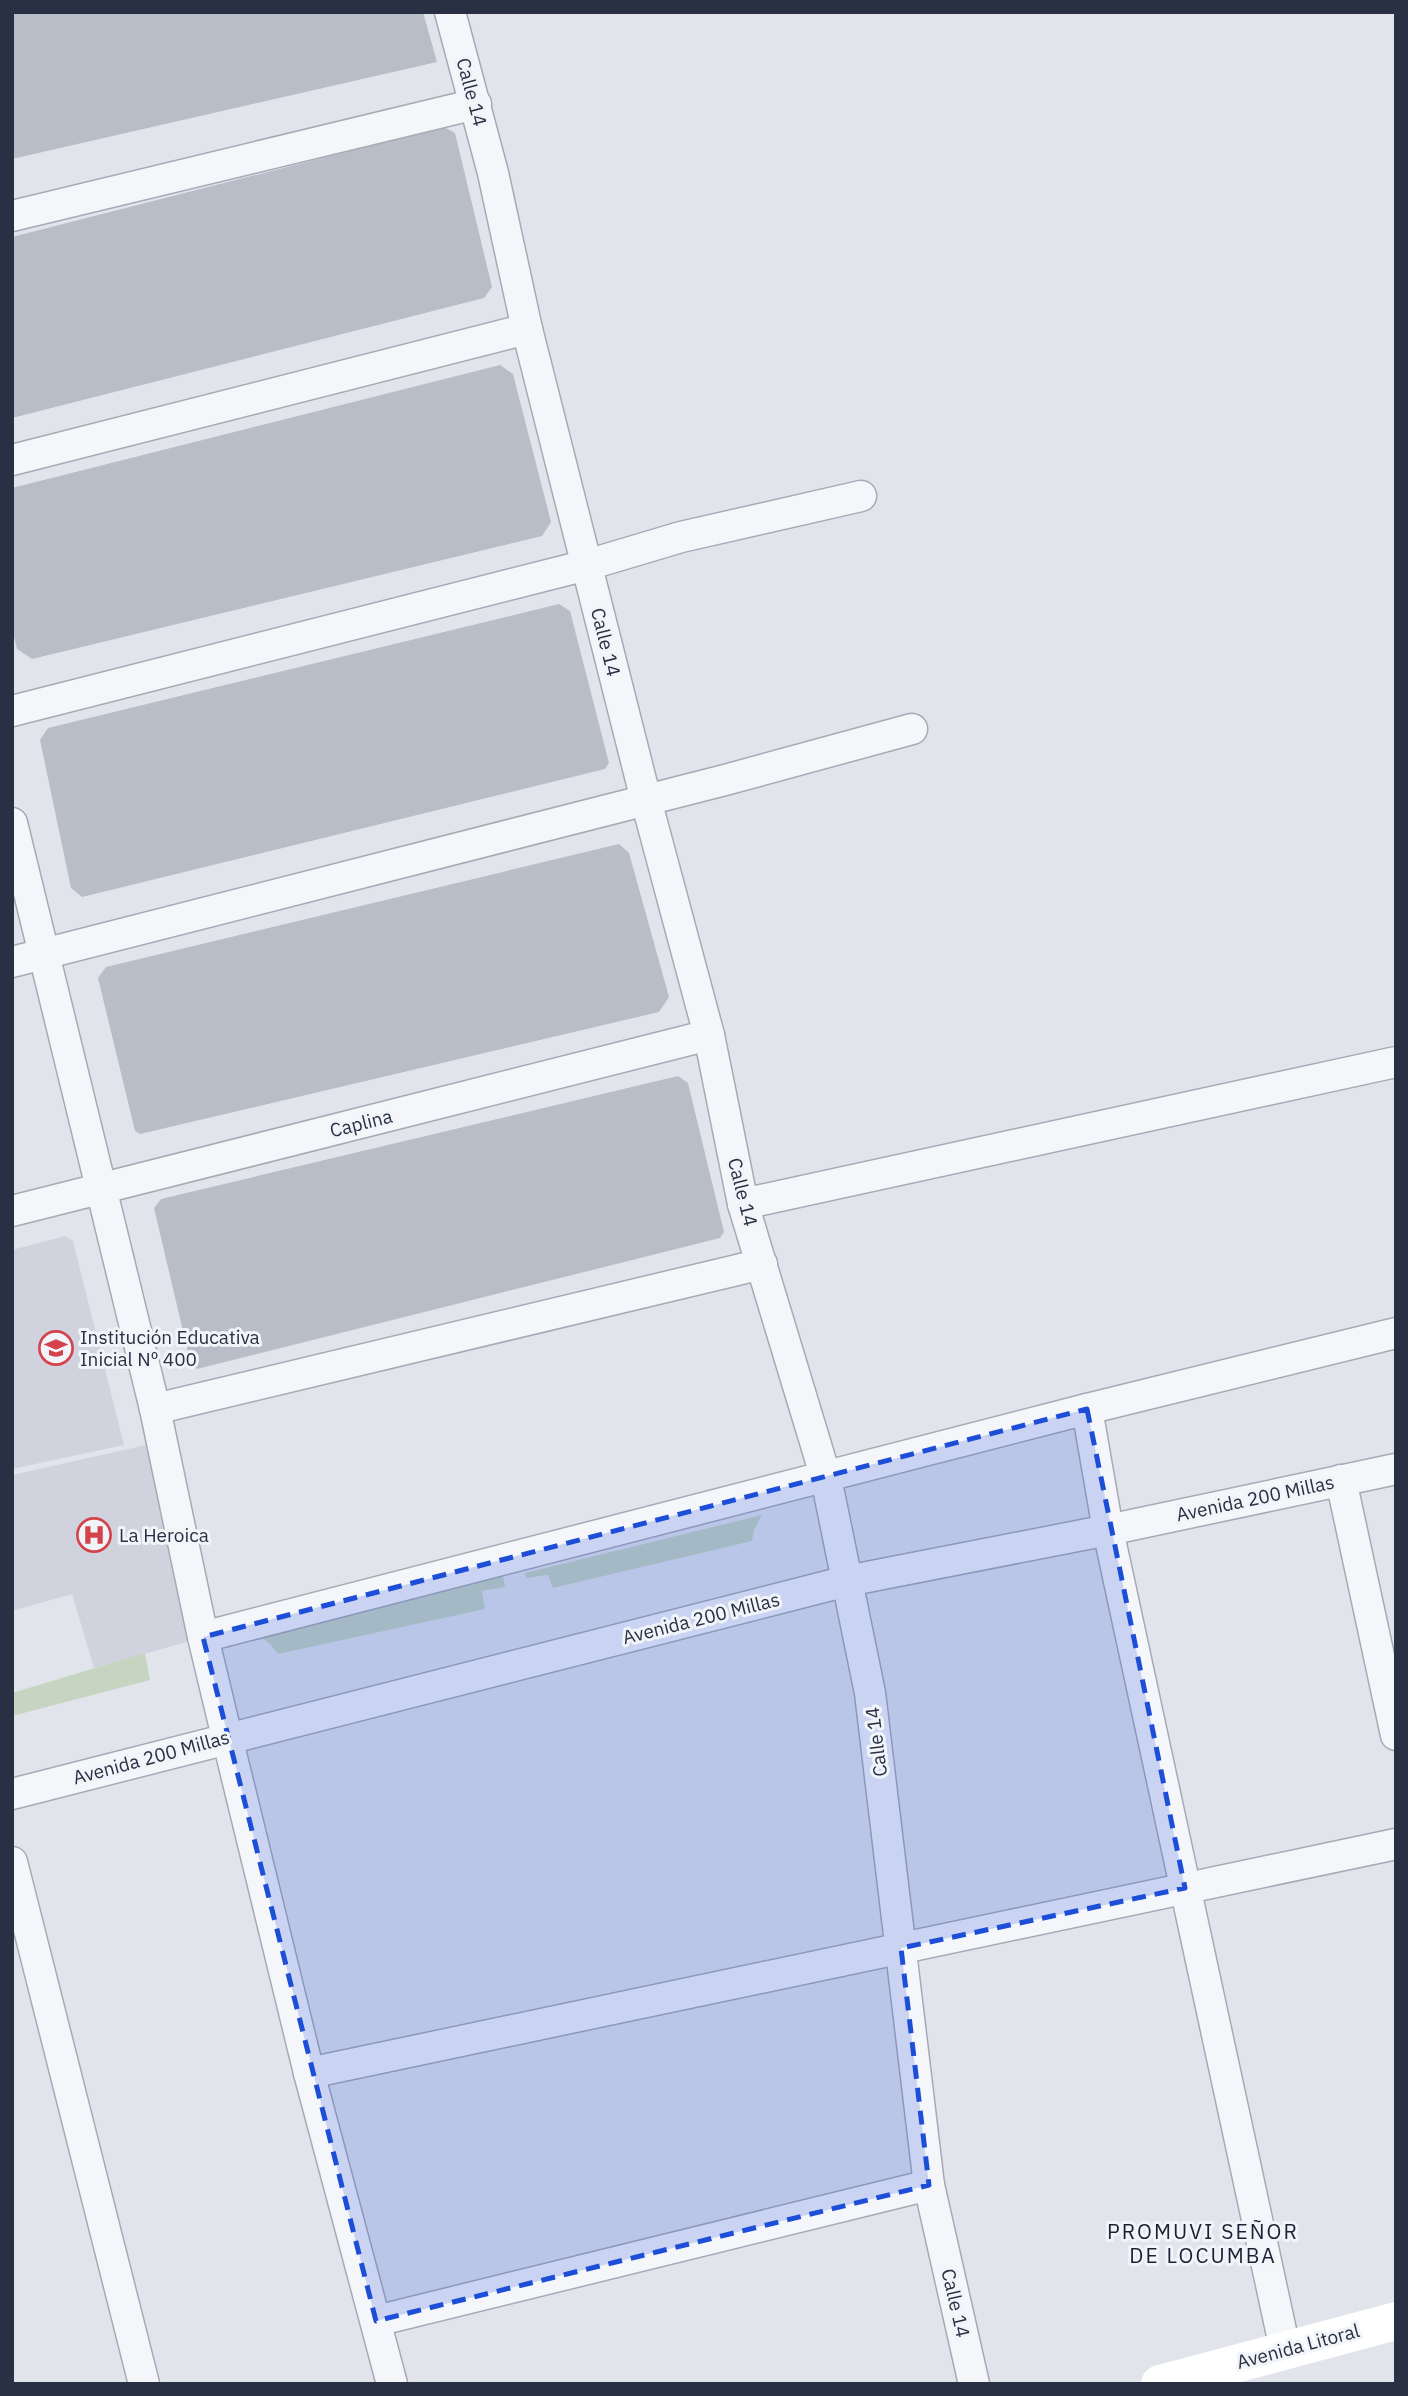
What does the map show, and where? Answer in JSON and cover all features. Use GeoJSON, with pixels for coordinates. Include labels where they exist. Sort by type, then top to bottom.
{"type":"FeatureCollection","features":[{"type":"Feature","properties":{"kind":"main road","name":"Avenida Litoral"},"geometry":{"type":"LineString","coordinates":[[1160,2384],[1396,2321]]}},
{"type":"Feature","properties":{"kind":"street","name":"Calle 14"},"geometry":{"type":"LineString","coordinates":[[450,12],[476,104],[527,329],[646,800],[709,1035],[743,1204],[826,1478],[870,1693],[929,2185],[974,2384]]}},
{"type":"Feature","properties":{"kind":"street"},"geometry":{"type":"LineString","coordinates":[[12,216],[476,104]]}},
{"type":"Feature","properties":{"kind":"street"},"geometry":{"type":"LineString","coordinates":[[12,460],[527,329]]}},
{"type":"Feature","properties":{"kind":"street"},"geometry":{"type":"LineString","coordinates":[[12,711],[587,565],[681,537],[861,496]]}},
{"type":"Feature","properties":{"kind":"street"},"geometry":{"type":"LineString","coordinates":[[12,962],[912,729]]}},
{"type":"Feature","properties":{"kind":"street"},"geometry":{"type":"LineString","coordinates":[[12,823],[155,1409],[227,1737],[309,2073],[392,2384]]}},
{"type":"Feature","properties":{"kind":"street","name":"Caplina"},"geometry":{"type":"LineString","coordinates":[[12,1211],[709,1035]]}},
{"type":"Feature","properties":{"kind":"street"},"geometry":{"type":"LineString","coordinates":[[743,1204],[1396,1062]]}},
{"type":"Feature","properties":{"kind":"street"},"geometry":{"type":"LineString","coordinates":[[155,1409],[762,1264]]}},
{"type":"Feature","properties":{"kind":"street"},"geometry":{"type":"LineString","coordinates":[[203,1637],[1087,1409],[1396,1333]]}},
{"type":"Feature","properties":{"kind":"street"},"geometry":{"type":"LineString","coordinates":[[1087,1409],[1108,1530],[1285,2349]]}},
{"type":"Feature","properties":{"kind":"street","name":"Avenida 200 Millas"},"geometry":{"type":"LineString","coordinates":[[12,1794],[847,1581],[1108,1530],[1396,1469]]}},
{"type":"Feature","properties":{"kind":"street"},"geometry":{"type":"LineString","coordinates":[[1341,1480],[1396,1735]]}},
{"type":"Feature","properties":{"kind":"street"},"geometry":{"type":"LineString","coordinates":[[309,2073],[1396,1844]]}},
{"type":"Feature","properties":{"kind":"street"},"geometry":{"type":"LineString","coordinates":[[12,1862],[144,2384]]}},
{"type":"Feature","properties":{"kind":"street"},"geometry":{"type":"LineString","coordinates":[[376,2321],[929,2185]]}},
{"type":"Feature","properties":{"kind":"highlighted area"},"geometry":{"type":"Polygon","coordinates":[[[1087,1409],[1185,1888],[901,1948],[929,2185],[376,2321],[203,1637],[1087,1409]]]}},
{"type":"Feature","properties":{"kind":"shaded area","name":"Institución Educativa Inicial Nº 400"},"geometry":{"type":"Polygon","coordinates":[[[65,1236],[73,1241],[124,1445],[12,1469],[12,1250],[65,1236]]]}},
{"type":"Feature","properties":{"kind":"shaded area","name":"La Heroica"},"geometry":{"type":"Polygon","coordinates":[[[155,1443],[197,1639],[94,1668],[72,1594],[12,1611],[12,1475],[155,1443]]]}},
{"type":"Feature","properties":{"kind":"green space"},"geometry":{"type":"Polygon","coordinates":[[[762,1515],[752,1541],[553,1588],[548,1575],[526,1578],[525,1573],[762,1515]]]}},
{"type":"Feature","properties":{"kind":"green space"},"geometry":{"type":"Polygon","coordinates":[[[503,1576],[505,1587],[482,1591],[485,1609],[278,1654],[259,1635],[503,1576]]]}},
{"type":"Feature","properties":{"kind":"green space"},"geometry":{"type":"Polygon","coordinates":[[[145,1653],[150,1680],[12,1716],[12,1693],[145,1653]]]}},
{"type":"Feature","properties":{"kind":"building"},"geometry":{"type":"Polygon","coordinates":[[[12,12],[423,12],[437,62],[12,159],[12,12]]]}},
{"type":"Feature","properties":{"kind":"building"},"geometry":{"type":"Polygon","coordinates":[[[444,127],[455,133],[492,287],[484,298],[12,418],[12,237],[444,127]]]}},
{"type":"Feature","properties":{"kind":"building"},"geometry":{"type":"Polygon","coordinates":[[[500,365],[513,374],[551,522],[542,536],[32,659],[17,649],[12,628],[12,488],[500,365]]]}},
{"type":"Feature","properties":{"kind":"building"},"geometry":{"type":"Polygon","coordinates":[[[559,604],[570,611],[609,763],[605,769],[82,897],[71,888],[40,740],[48,728],[559,604]]]}},
{"type":"Feature","properties":{"kind":"building"},"geometry":{"type":"Polygon","coordinates":[[[619,844],[629,853],[669,997],[659,1012],[140,1134],[135,1131],[98,978],[106,967],[619,844]]]}},
{"type":"Feature","properties":{"kind":"building"},"geometry":{"type":"Polygon","coordinates":[[[678,1076],[688,1083],[724,1232],[720,1238],[197,1369],[191,1365],[154,1208],[161,1199],[678,1076]]]}},
{"type":"Feature","properties":{"kind":"place","name":"Institución Educativa Inicial Nº 400"},"geometry":{"type":"Point","coordinates":[56,1348]}},
{"type":"Feature","properties":{"kind":"place","name":"La Heroica"},"geometry":{"type":"Point","coordinates":[94,1535]}},
{"type":"Feature","properties":{"kind":"district","name":"PROMUVI SEÑOR DE LOCUMBA"},"geometry":{"type":"Point","coordinates":[1203,2244]}}]}
